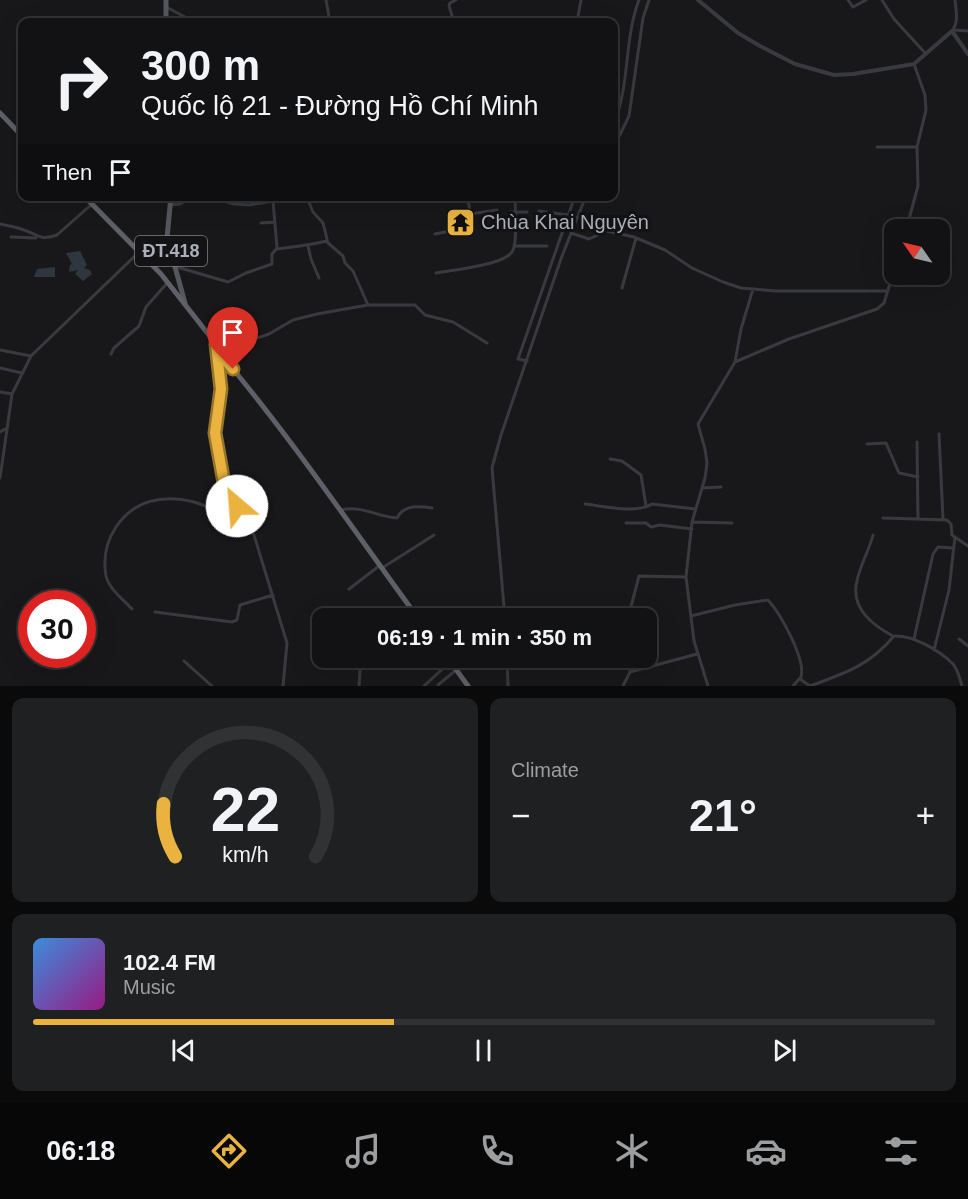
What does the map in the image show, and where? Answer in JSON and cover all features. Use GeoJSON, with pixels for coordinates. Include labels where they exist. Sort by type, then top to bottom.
{"type":"FeatureCollection","features":[{"type":"Feature","properties":{"kind":"highway"},"geometry":{"type":"LineString","coordinates":[[0,113],[18,132]]}},
{"type":"Feature","properties":{"kind":"highway"},"geometry":{"type":"LineString","coordinates":[[89,201],[168,282],[185,303],[341,510],[411,608]]}},
{"type":"Feature","properties":{"kind":"highway"},"geometry":{"type":"LineString","coordinates":[[456,670],[468,686]]}},
{"type":"Feature","properties":{"kind":"main road","name":"ĐT.418"},"geometry":{"type":"LineString","coordinates":[[170,201],[167,238],[185,303]]}},
{"type":"Feature","properties":{"kind":"street"},"geometry":{"type":"LineString","coordinates":[[326,0],[329,18]]}},
{"type":"Feature","properties":{"kind":"street"},"geometry":{"type":"LineString","coordinates":[[453,18],[449,6],[456,0]]}},
{"type":"Feature","properties":{"kind":"street"},"geometry":{"type":"LineString","coordinates":[[578,18],[581,0]]}},
{"type":"Feature","properties":{"kind":"street"},"geometry":{"type":"LineString","coordinates":[[618,105],[627,65],[634,14],[639,0]]}},
{"type":"Feature","properties":{"kind":"street"},"geometry":{"type":"LineString","coordinates":[[618,139],[629,117],[643,18],[649,0]]}},
{"type":"Feature","properties":{"kind":"street"},"geometry":{"type":"LineString","coordinates":[[698,0],[738,33],[762,47],[802,67],[834,75],[914,64],[953,31],[957,17],[955,0]]}},
{"type":"Feature","properties":{"kind":"street"},"geometry":{"type":"LineString","coordinates":[[848,0],[853,7],[866,0]]}},
{"type":"Feature","properties":{"kind":"street"},"geometry":{"type":"LineString","coordinates":[[882,0],[894,19],[927,54]]}},
{"type":"Feature","properties":{"kind":"street"},"geometry":{"type":"LineString","coordinates":[[166,3],[188,18]]}},
{"type":"Feature","properties":{"kind":"street"},"geometry":{"type":"LineString","coordinates":[[953,31],[968,31]]}},
{"type":"Feature","properties":{"kind":"street"},"geometry":{"type":"LineString","coordinates":[[953,31],[968,54]]}},
{"type":"Feature","properties":{"kind":"street"},"geometry":{"type":"LineString","coordinates":[[909,219],[918,186],[917,147],[926,116],[925,95],[914,64]]}},
{"type":"Feature","properties":{"kind":"street"},"geometry":{"type":"LineString","coordinates":[[877,147],[917,147]]}},
{"type":"Feature","properties":{"kind":"street"},"geometry":{"type":"LineString","coordinates":[[170,205],[185,201]]}},
{"type":"Feature","properties":{"kind":"street"},"geometry":{"type":"LineString","coordinates":[[224,201],[249,205],[285,201]]}},
{"type":"Feature","properties":{"kind":"street"},"geometry":{"type":"LineString","coordinates":[[273,201],[277,249]]}},
{"type":"Feature","properties":{"kind":"street"},"geometry":{"type":"LineString","coordinates":[[310,201],[313,212],[323,223],[327,241],[331,248],[343,256],[345,263],[353,271],[368,305]]}},
{"type":"Feature","properties":{"kind":"street"},"geometry":{"type":"LineString","coordinates":[[435,234],[471,227],[469,204],[466,201]]}},
{"type":"Feature","properties":{"kind":"street"},"geometry":{"type":"LineString","coordinates":[[436,273],[496,262],[511,254],[514,246],[514,201]]}},
{"type":"Feature","properties":{"kind":"street"},"geometry":{"type":"LineString","coordinates":[[527,361],[518,358],[573,201]]}},
{"type":"Feature","properties":{"kind":"street"},"geometry":{"type":"LineString","coordinates":[[504,608],[492,468],[501,435],[584,201]]}},
{"type":"Feature","properties":{"kind":"street"},"geometry":{"type":"LineString","coordinates":[[11,237],[39,238],[57,235],[92,204]]}},
{"type":"Feature","properties":{"kind":"street"},"geometry":{"type":"LineString","coordinates":[[470,214],[497,210]]}},
{"type":"Feature","properties":{"kind":"street"},"geometry":{"type":"LineString","coordinates":[[513,211],[526,212]]}},
{"type":"Feature","properties":{"kind":"street"},"geometry":{"type":"LineString","coordinates":[[538,211],[568,215]]}},
{"type":"Feature","properties":{"kind":"street"},"geometry":{"type":"LineString","coordinates":[[261,223],[275,222]]}},
{"type":"Feature","properties":{"kind":"street"},"geometry":{"type":"LineString","coordinates":[[0,224],[23,229],[39,238]]}},
{"type":"Feature","properties":{"kind":"street"},"geometry":{"type":"LineString","coordinates":[[571,233],[592,239],[607,231],[636,237],[664,250],[692,268],[723,282],[753,290],[888,291]]}},
{"type":"Feature","properties":{"kind":"street"},"geometry":{"type":"LineString","coordinates":[[622,288],[636,237]]}},
{"type":"Feature","properties":{"kind":"street"},"geometry":{"type":"LineString","coordinates":[[175,267],[228,282],[272,264],[272,255],[277,249],[301,244],[308,246],[327,241]]}},
{"type":"Feature","properties":{"kind":"street"},"geometry":{"type":"LineString","coordinates":[[308,246],[319,278]]}},
{"type":"Feature","properties":{"kind":"street"},"geometry":{"type":"LineString","coordinates":[[514,246],[547,246]]}},
{"type":"Feature","properties":{"kind":"street"},"geometry":{"type":"LineString","coordinates":[[0,478],[12,394],[31,356],[139,252]]}},
{"type":"Feature","properties":{"kind":"street"},"geometry":{"type":"LineString","coordinates":[[111,354],[114,348],[139,326],[146,307],[168,282]]}},
{"type":"Feature","properties":{"kind":"street"},"geometry":{"type":"LineString","coordinates":[[735,362],[789,339],[877,309],[884,303],[890,285]]}},
{"type":"Feature","properties":{"kind":"street"},"geometry":{"type":"LineString","coordinates":[[708,686],[698,654],[686,577],[692,522],[705,478],[706,456],[698,424],[735,362],[741,329],[753,290]]}},
{"type":"Feature","properties":{"kind":"street"},"geometry":{"type":"LineString","coordinates":[[283,686],[287,643],[273,595],[250,522],[226,494],[215,433],[221,389],[217,348],[269,334],[293,320],[368,305],[415,305],[425,315],[453,322],[487,343]]}},
{"type":"Feature","properties":{"kind":"street"},"geometry":{"type":"LineString","coordinates":[[0,350],[31,356]]}},
{"type":"Feature","properties":{"kind":"street"},"geometry":{"type":"LineString","coordinates":[[0,368],[22,373]]}},
{"type":"Feature","properties":{"kind":"street"},"geometry":{"type":"LineString","coordinates":[[0,392],[12,394]]}},
{"type":"Feature","properties":{"kind":"street"},"geometry":{"type":"LineString","coordinates":[[0,432],[7,428]]}},
{"type":"Feature","properties":{"kind":"street"},"geometry":{"type":"LineString","coordinates":[[939,434],[944,519]]}},
{"type":"Feature","properties":{"kind":"street"},"geometry":{"type":"LineString","coordinates":[[917,442],[918,519]]}},
{"type":"Feature","properties":{"kind":"street"},"geometry":{"type":"LineString","coordinates":[[867,444],[886,443],[899,473],[918,477]]}},
{"type":"Feature","properties":{"kind":"street"},"geometry":{"type":"LineString","coordinates":[[610,459],[622,461],[641,475],[646,508]]}},
{"type":"Feature","properties":{"kind":"street"},"geometry":{"type":"LineString","coordinates":[[702,488],[721,487]]}},
{"type":"Feature","properties":{"kind":"street"},"geometry":{"type":"LineString","coordinates":[[132,609],[110,587],[105,569],[109,540],[125,515],[148,501],[193,502],[226,512],[237,506]]}},
{"type":"Feature","properties":{"kind":"street"},"geometry":{"type":"LineString","coordinates":[[585,504],[646,508],[652,504],[695,509]]}},
{"type":"Feature","properties":{"kind":"street"},"geometry":{"type":"LineString","coordinates":[[341,510],[354,508],[388,518],[397,518],[400,513],[411,507],[432,508]]}},
{"type":"Feature","properties":{"kind":"street"},"geometry":{"type":"LineString","coordinates":[[883,518],[944,519],[951,524],[952,535],[968,546]]}},
{"type":"Feature","properties":{"kind":"street"},"geometry":{"type":"LineString","coordinates":[[692,522],[732,524]]}},
{"type":"Feature","properties":{"kind":"street"},"geometry":{"type":"LineString","coordinates":[[626,523],[646,523],[651,527],[660,525],[692,529]]}},
{"type":"Feature","properties":{"kind":"street"},"geometry":{"type":"LineString","coordinates":[[349,589],[381,566],[434,535]]}},
{"type":"Feature","properties":{"kind":"street"},"geometry":{"type":"LineString","coordinates":[[873,535],[870,549],[857,580],[855,591],[858,604],[867,619],[894,636],[914,639],[954,665],[962,686]]}},
{"type":"Feature","properties":{"kind":"street"},"geometry":{"type":"LineString","coordinates":[[934,650],[949,590],[955,537]]}},
{"type":"Feature","properties":{"kind":"street"},"geometry":{"type":"LineString","coordinates":[[914,639],[933,554],[938,547],[952,548]]}},
{"type":"Feature","properties":{"kind":"street"},"geometry":{"type":"LineString","coordinates":[[631,608],[639,576],[686,577]]}},
{"type":"Feature","properties":{"kind":"street"},"geometry":{"type":"LineString","coordinates":[[155,612],[232,622],[237,620],[240,605],[273,595]]}},
{"type":"Feature","properties":{"kind":"street"},"geometry":{"type":"LineString","coordinates":[[692,616],[735,605],[768,600],[789,633],[802,664],[803,672],[793,686]]}},
{"type":"Feature","properties":{"kind":"street"},"geometry":{"type":"LineString","coordinates":[[800,679],[812,686],[851,671],[874,657],[894,636]]}},
{"type":"Feature","properties":{"kind":"street"},"geometry":{"type":"LineString","coordinates":[[959,639],[968,646]]}},
{"type":"Feature","properties":{"kind":"street"},"geometry":{"type":"LineString","coordinates":[[630,672],[698,654]]}},
{"type":"Feature","properties":{"kind":"street"},"geometry":{"type":"LineString","coordinates":[[184,661],[212,686]]}},
{"type":"Feature","properties":{"kind":"street"},"geometry":{"type":"LineString","coordinates":[[359,686],[360,668]]}},
{"type":"Feature","properties":{"kind":"street"},"geometry":{"type":"LineString","coordinates":[[424,686],[441,668]]}},
{"type":"Feature","properties":{"kind":"street"},"geometry":{"type":"LineString","coordinates":[[507,668],[508,686]]}},
{"type":"Feature","properties":{"kind":"street"},"geometry":{"type":"LineString","coordinates":[[623,686],[630,668]]}},
{"type":"Feature","properties":{"kind":"street"},"geometry":{"type":"LineString","coordinates":[[438,685],[456,670]]}},
{"type":"Feature","properties":{"kind":"shaded area"},"geometry":{"type":"Polygon","coordinates":[[[80,251],[87,265],[84,268],[90,270],[92,274],[83,281],[75,274],[78,270],[69,272],[72,264],[66,253],[80,251]]]}},
{"type":"Feature","properties":{"kind":"shaded area"},"geometry":{"type":"Polygon","coordinates":[[[55,267],[55,277],[34,277],[37,269],[55,267]]]}},
{"type":"Feature","properties":{"kind":"place","name":"Chùa Khai Nguyên"},"geometry":{"type":"Point","coordinates":[460,222]}},
{"type":"Feature","properties":{"kind":"route"},"geometry":{"type":"LineString","coordinates":[[233,369],[218,351],[216,344],[221,389],[215,433],[226,494],[237,506]]}}]}
